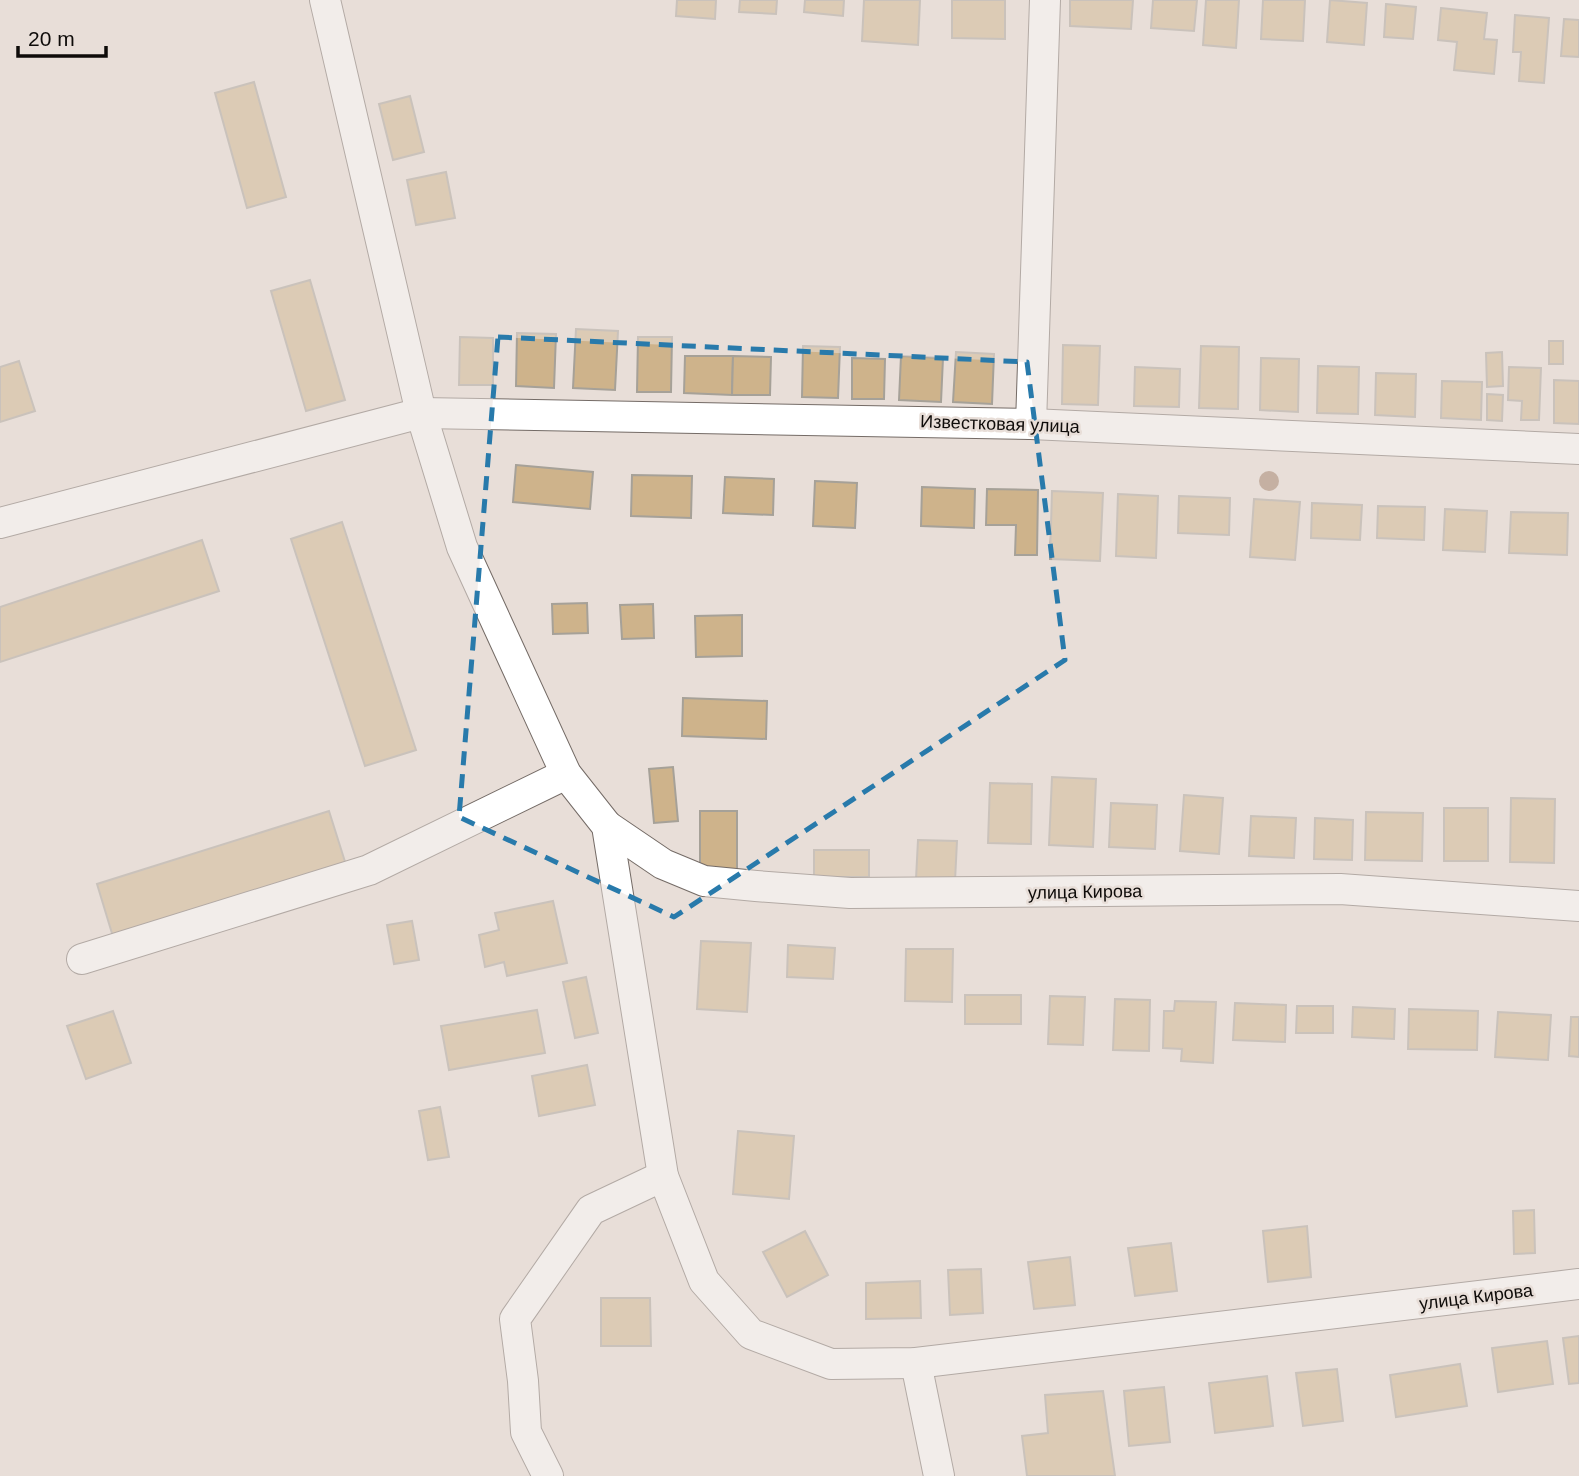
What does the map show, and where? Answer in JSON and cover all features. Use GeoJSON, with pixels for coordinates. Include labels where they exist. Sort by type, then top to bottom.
{"type":"FeatureCollection","features":[{"type":"Feature","properties":{"kind":"street"},"geometry":{"type":"LineString","coordinates":[[324,0],[421,413],[462,547],[566,774],[607,826],[663,1176],[591,1210],[515,1319],[526,1432],[548,1476]]}},
{"type":"Feature","properties":{"kind":"street"},"geometry":{"type":"LineString","coordinates":[[1031,424],[1045,0]]}},
{"type":"Feature","properties":{"kind":"street","name":"Известковая улица"},"geometry":{"type":"LineString","coordinates":[[0,523],[421,413],[1031,424],[1579,449]]}},
{"type":"Feature","properties":{"kind":"street"},"geometry":{"type":"LineString","coordinates":[[82,959],[369,870],[566,774]]}},
{"type":"Feature","properties":{"kind":"street","name":"улица Кирова"},"geometry":{"type":"LineString","coordinates":[[607,826],[673,869],[704,881],[756,886],[850,893],[1340,888],[1579,906]]}},
{"type":"Feature","properties":{"kind":"street","name":"улица Кирова"},"geometry":{"type":"LineString","coordinates":[[663,1176],[704,1281],[727,1308],[751,1334],[831,1364],[916,1363],[1579,1284]]}},
{"type":"Feature","properties":{"kind":"street"},"geometry":{"type":"LineString","coordinates":[[916,1363],[939,1476]]}},
{"type":"Feature","properties":{"kind":"highlighted area"},"geometry":{"type":"Polygon","coordinates":[[[498,337],[1027,362],[1065,660],[674,917],[459,817],[498,337]]]}},
{"type":"Feature","properties":{"kind":"building"},"geometry":{"type":"Polygon","coordinates":[[[677,0],[716,0],[715,19],[676,16],[677,0]]]}},
{"type":"Feature","properties":{"kind":"building"},"geometry":{"type":"Polygon","coordinates":[[[740,0],[777,0],[776,14],[739,12],[740,0]]]}},
{"type":"Feature","properties":{"kind":"building"},"geometry":{"type":"Polygon","coordinates":[[[805,0],[844,0],[843,16],[804,12],[805,0]]]}},
{"type":"Feature","properties":{"kind":"building"},"geometry":{"type":"Polygon","coordinates":[[[864,0],[920,0],[918,45],[862,41],[864,0]]]}},
{"type":"Feature","properties":{"kind":"building"},"geometry":{"type":"Polygon","coordinates":[[[952,0],[1005,0],[1005,39],[952,38],[952,0]]]}},
{"type":"Feature","properties":{"kind":"building"},"geometry":{"type":"Polygon","coordinates":[[[1070,0],[1133,0],[1131,29],[1070,26],[1070,0]]]}},
{"type":"Feature","properties":{"kind":"building"},"geometry":{"type":"Polygon","coordinates":[[[1153,0],[1197,0],[1194,31],[1151,28],[1153,0]]]}},
{"type":"Feature","properties":{"kind":"building"},"geometry":{"type":"Polygon","coordinates":[[[1206,0],[1239,0],[1236,48],[1203,45],[1206,0]]]}},
{"type":"Feature","properties":{"kind":"building"},"geometry":{"type":"Polygon","coordinates":[[[1263,0],[1305,0],[1303,41],[1261,39],[1263,0]]]}},
{"type":"Feature","properties":{"kind":"building"},"geometry":{"type":"Polygon","coordinates":[[[1330,0],[1367,3],[1364,45],[1327,42],[1330,0]]]}},
{"type":"Feature","properties":{"kind":"building"},"geometry":{"type":"Polygon","coordinates":[[[1386,4],[1416,7],[1413,39],[1384,37],[1386,4]]]}},
{"type":"Feature","properties":{"kind":"building"},"geometry":{"type":"Polygon","coordinates":[[[1441,8],[1487,13],[1484,39],[1497,40],[1494,74],[1454,70],[1457,42],[1438,40],[1441,8]]]}},
{"type":"Feature","properties":{"kind":"building"},"geometry":{"type":"Polygon","coordinates":[[[1515,15],[1549,18],[1544,83],[1519,81],[1521,52],[1513,52],[1515,15]]]}},
{"type":"Feature","properties":{"kind":"building"},"geometry":{"type":"Polygon","coordinates":[[[1564,19],[1579,20],[1579,57],[1561,56],[1564,19]]]}},
{"type":"Feature","properties":{"kind":"building"},"geometry":{"type":"Polygon","coordinates":[[[254,82],[286,197],[247,208],[215,93],[254,82]]]}},
{"type":"Feature","properties":{"kind":"building"},"geometry":{"type":"Polygon","coordinates":[[[410,96],[424,152],[393,160],[379,104],[410,96]]]}},
{"type":"Feature","properties":{"kind":"building"},"geometry":{"type":"Polygon","coordinates":[[[446,172],[455,218],[416,225],[407,180],[446,172]]]}},
{"type":"Feature","properties":{"kind":"building"},"geometry":{"type":"Polygon","coordinates":[[[310,280],[345,400],[306,411],[271,291],[310,280]]]}},
{"type":"Feature","properties":{"kind":"building"},"geometry":{"type":"Polygon","coordinates":[[[576,329],[618,331],[615,390],[573,388],[576,329]]]}},
{"type":"Feature","properties":{"kind":"building"},"geometry":{"type":"Polygon","coordinates":[[[517,333],[556,334],[554,388],[516,386],[517,333]]]}},
{"type":"Feature","properties":{"kind":"building"},"geometry":{"type":"Polygon","coordinates":[[[460,337],[493,338],[493,385],[459,385],[460,337]]]}},
{"type":"Feature","properties":{"kind":"building"},"geometry":{"type":"Polygon","coordinates":[[[638,337],[672,337],[671,392],[637,392],[638,337]]]}},
{"type":"Feature","properties":{"kind":"building"},"geometry":{"type":"Polygon","coordinates":[[[1549,341],[1563,341],[1563,364],[1549,364],[1549,341]]]}},
{"type":"Feature","properties":{"kind":"building"},"geometry":{"type":"Polygon","coordinates":[[[1063,345],[1100,346],[1098,405],[1062,404],[1063,345]]]}},
{"type":"Feature","properties":{"kind":"building"},"geometry":{"type":"Polygon","coordinates":[[[803,346],[840,347],[838,398],[802,397],[803,346]]]}},
{"type":"Feature","properties":{"kind":"building"},"geometry":{"type":"Polygon","coordinates":[[[1201,346],[1239,347],[1238,409],[1199,408],[1201,346]]]}},
{"type":"Feature","properties":{"kind":"building"},"geometry":{"type":"Polygon","coordinates":[[[956,352],[994,354],[992,404],[953,402],[956,352]]]}},
{"type":"Feature","properties":{"kind":"building"},"geometry":{"type":"Polygon","coordinates":[[[1502,352],[1503,386],[1487,387],[1486,353],[1502,352]]]}},
{"type":"Feature","properties":{"kind":"building"},"geometry":{"type":"Polygon","coordinates":[[[685,356],[733,356],[732,395],[684,393],[685,356]]]}},
{"type":"Feature","properties":{"kind":"building"},"geometry":{"type":"Polygon","coordinates":[[[733,356],[771,357],[770,395],[732,395],[733,356]]]}},
{"type":"Feature","properties":{"kind":"building"},"geometry":{"type":"Polygon","coordinates":[[[901,356],[943,358],[941,402],[899,400],[901,356]]]}},
{"type":"Feature","properties":{"kind":"building"},"geometry":{"type":"Polygon","coordinates":[[[852,358],[885,359],[884,399],[852,399],[852,358]]]}},
{"type":"Feature","properties":{"kind":"building"},"geometry":{"type":"Polygon","coordinates":[[[1261,358],[1299,359],[1298,412],[1260,410],[1261,358]]]}},
{"type":"Feature","properties":{"kind":"building"},"geometry":{"type":"Polygon","coordinates":[[[19,361],[35,411],[0,422],[0,367],[19,361]]]}},
{"type":"Feature","properties":{"kind":"building"},"geometry":{"type":"Polygon","coordinates":[[[1318,366],[1359,367],[1358,414],[1317,413],[1318,366]]]}},
{"type":"Feature","properties":{"kind":"building"},"geometry":{"type":"Polygon","coordinates":[[[1135,367],[1180,369],[1179,407],[1134,406],[1135,367]]]}},
{"type":"Feature","properties":{"kind":"building"},"geometry":{"type":"Polygon","coordinates":[[[1509,367],[1541,368],[1539,420],[1521,420],[1522,401],[1508,400],[1509,367]]]}},
{"type":"Feature","properties":{"kind":"building"},"geometry":{"type":"Polygon","coordinates":[[[1376,373],[1416,374],[1415,417],[1375,415],[1376,373]]]}},
{"type":"Feature","properties":{"kind":"building"},"geometry":{"type":"Polygon","coordinates":[[[1554,380],[1579,381],[1579,424],[1554,423],[1554,380]]]}},
{"type":"Feature","properties":{"kind":"building"},"geometry":{"type":"Polygon","coordinates":[[[1442,381],[1482,382],[1481,420],[1441,418],[1442,381]]]}},
{"type":"Feature","properties":{"kind":"building"},"geometry":{"type":"Polygon","coordinates":[[[1487,394],[1503,395],[1502,421],[1487,420],[1487,394]]]}},
{"type":"Feature","properties":{"kind":"building"},"geometry":{"type":"Polygon","coordinates":[[[516,465],[593,472],[590,509],[513,502],[516,465]]]}},
{"type":"Feature","properties":{"kind":"building"},"geometry":{"type":"Polygon","coordinates":[[[632,475],[692,476],[691,518],[631,516],[632,475]]]}},
{"type":"Feature","properties":{"kind":"building"},"geometry":{"type":"Polygon","coordinates":[[[725,477],[774,479],[773,515],[723,513],[725,477]]]}},
{"type":"Feature","properties":{"kind":"building"},"geometry":{"type":"Polygon","coordinates":[[[815,481],[857,483],[855,528],[813,526],[815,481]]]}},
{"type":"Feature","properties":{"kind":"building"},"geometry":{"type":"Polygon","coordinates":[[[922,487],[975,489],[974,528],[921,526],[922,487]]]}},
{"type":"Feature","properties":{"kind":"building"},"geometry":{"type":"Polygon","coordinates":[[[987,489],[1038,490],[1037,555],[1015,555],[1016,525],[986,525],[987,489]]]}},
{"type":"Feature","properties":{"kind":"building"},"geometry":{"type":"Polygon","coordinates":[[[1052,491],[1103,493],[1100,561],[1050,559],[1052,491]]]}},
{"type":"Feature","properties":{"kind":"building"},"geometry":{"type":"Polygon","coordinates":[[[1118,494],[1158,496],[1156,558],[1116,556],[1118,494]]]}},
{"type":"Feature","properties":{"kind":"building"},"geometry":{"type":"Polygon","coordinates":[[[1179,496],[1230,498],[1229,535],[1178,533],[1179,496]]]}},
{"type":"Feature","properties":{"kind":"building"},"geometry":{"type":"Polygon","coordinates":[[[1254,499],[1300,502],[1295,560],[1250,557],[1254,499]]]}},
{"type":"Feature","properties":{"kind":"building"},"geometry":{"type":"Polygon","coordinates":[[[1312,503],[1362,505],[1360,540],[1311,538],[1312,503]]]}},
{"type":"Feature","properties":{"kind":"building"},"geometry":{"type":"Polygon","coordinates":[[[1378,506],[1425,507],[1424,540],[1377,538],[1378,506]]]}},
{"type":"Feature","properties":{"kind":"building"},"geometry":{"type":"Polygon","coordinates":[[[1445,509],[1487,511],[1485,552],[1443,550],[1445,509]]]}},
{"type":"Feature","properties":{"kind":"building"},"geometry":{"type":"Polygon","coordinates":[[[1511,512],[1568,513],[1567,555],[1509,553],[1511,512]]]}},
{"type":"Feature","properties":{"kind":"building"},"geometry":{"type":"Polygon","coordinates":[[[342,522],[416,750],[365,766],[291,539],[342,522]]]}},
{"type":"Feature","properties":{"kind":"building"},"geometry":{"type":"Polygon","coordinates":[[[202,540],[219,591],[0,662],[0,607],[202,540]]]}},
{"type":"Feature","properties":{"kind":"building"},"geometry":{"type":"Polygon","coordinates":[[[587,603],[588,633],[553,634],[552,604],[587,603]]]}},
{"type":"Feature","properties":{"kind":"building"},"geometry":{"type":"Polygon","coordinates":[[[653,604],[654,638],[622,639],[620,605],[653,604]]]}},
{"type":"Feature","properties":{"kind":"building"},"geometry":{"type":"Polygon","coordinates":[[[742,615],[742,656],[696,657],[695,616],[742,615]]]}},
{"type":"Feature","properties":{"kind":"building"},"geometry":{"type":"Polygon","coordinates":[[[683,698],[767,701],[766,739],[682,736],[683,698]]]}},
{"type":"Feature","properties":{"kind":"building"},"geometry":{"type":"Polygon","coordinates":[[[673,767],[678,821],[654,823],[649,769],[673,767]]]}},
{"type":"Feature","properties":{"kind":"building"},"geometry":{"type":"Polygon","coordinates":[[[1052,777],[1096,779],[1093,847],[1049,845],[1052,777]]]}},
{"type":"Feature","properties":{"kind":"building"},"geometry":{"type":"Polygon","coordinates":[[[990,783],[1032,784],[1031,844],[988,843],[990,783]]]}},
{"type":"Feature","properties":{"kind":"building"},"geometry":{"type":"Polygon","coordinates":[[[1184,795],[1223,798],[1219,854],[1180,851],[1184,795]]]}},
{"type":"Feature","properties":{"kind":"building"},"geometry":{"type":"Polygon","coordinates":[[[1511,798],[1555,799],[1554,863],[1510,862],[1511,798]]]}},
{"type":"Feature","properties":{"kind":"building"},"geometry":{"type":"Polygon","coordinates":[[[1111,803],[1157,805],[1155,849],[1109,847],[1111,803]]]}},
{"type":"Feature","properties":{"kind":"building"},"geometry":{"type":"Polygon","coordinates":[[[1444,808],[1488,808],[1488,861],[1444,861],[1444,808]]]}},
{"type":"Feature","properties":{"kind":"building"},"geometry":{"type":"Polygon","coordinates":[[[329,811],[347,868],[114,940],[97,884],[329,811]]]}},
{"type":"Feature","properties":{"kind":"building"},"geometry":{"type":"Polygon","coordinates":[[[700,811],[737,811],[737,869],[700,870],[700,811]]]}},
{"type":"Feature","properties":{"kind":"building"},"geometry":{"type":"Polygon","coordinates":[[[1366,812],[1423,813],[1422,861],[1365,860],[1366,812]]]}},
{"type":"Feature","properties":{"kind":"building"},"geometry":{"type":"Polygon","coordinates":[[[1251,816],[1296,818],[1294,858],[1249,856],[1251,816]]]}},
{"type":"Feature","properties":{"kind":"building"},"geometry":{"type":"Polygon","coordinates":[[[1315,818],[1353,820],[1352,860],[1314,859],[1315,818]]]}},
{"type":"Feature","properties":{"kind":"building"},"geometry":{"type":"Polygon","coordinates":[[[918,840],[957,841],[955,881],[916,879],[918,840]]]}},
{"type":"Feature","properties":{"kind":"building"},"geometry":{"type":"Polygon","coordinates":[[[814,850],[869,850],[869,877],[814,877],[814,850]]]}},
{"type":"Feature","properties":{"kind":"building"},"geometry":{"type":"Polygon","coordinates":[[[553,901],[567,963],[507,976],[504,962],[485,967],[479,935],[499,930],[495,913],[553,901]]]}},
{"type":"Feature","properties":{"kind":"building"},"geometry":{"type":"Polygon","coordinates":[[[412,921],[419,960],[394,964],[387,925],[412,921]]]}},
{"type":"Feature","properties":{"kind":"building"},"geometry":{"type":"Polygon","coordinates":[[[701,941],[751,943],[747,1012],[697,1009],[701,941]]]}},
{"type":"Feature","properties":{"kind":"building"},"geometry":{"type":"Polygon","coordinates":[[[788,945],[835,948],[833,979],[787,977],[788,945]]]}},
{"type":"Feature","properties":{"kind":"building"},"geometry":{"type":"Polygon","coordinates":[[[906,949],[953,949],[952,1002],[905,1001],[906,949]]]}},
{"type":"Feature","properties":{"kind":"building"},"geometry":{"type":"Polygon","coordinates":[[[586,977],[598,1033],[575,1038],[563,982],[586,977]]]}},
{"type":"Feature","properties":{"kind":"building"},"geometry":{"type":"Polygon","coordinates":[[[965,995],[1021,995],[1021,1024],[965,1024],[965,995]]]}},
{"type":"Feature","properties":{"kind":"building"},"geometry":{"type":"Polygon","coordinates":[[[1050,996],[1085,997],[1083,1045],[1048,1044],[1050,996]]]}},
{"type":"Feature","properties":{"kind":"building"},"geometry":{"type":"Polygon","coordinates":[[[1115,999],[1150,1000],[1149,1051],[1113,1050],[1115,999]]]}},
{"type":"Feature","properties":{"kind":"building"},"geometry":{"type":"Polygon","coordinates":[[[1175,1001],[1216,1002],[1213,1063],[1181,1061],[1182,1049],[1163,1048],[1164,1011],[1174,1011],[1175,1001]]]}},
{"type":"Feature","properties":{"kind":"building"},"geometry":{"type":"Polygon","coordinates":[[[1235,1003],[1286,1005],[1285,1042],[1233,1040],[1235,1003]]]}},
{"type":"Feature","properties":{"kind":"building"},"geometry":{"type":"Polygon","coordinates":[[[1297,1006],[1333,1006],[1333,1033],[1296,1033],[1297,1006]]]}},
{"type":"Feature","properties":{"kind":"building"},"geometry":{"type":"Polygon","coordinates":[[[1353,1007],[1395,1009],[1394,1039],[1352,1037],[1353,1007]]]}},
{"type":"Feature","properties":{"kind":"building"},"geometry":{"type":"Polygon","coordinates":[[[1409,1009],[1478,1011],[1477,1050],[1408,1049],[1409,1009]]]}},
{"type":"Feature","properties":{"kind":"building"},"geometry":{"type":"Polygon","coordinates":[[[537,1010],[545,1053],[449,1070],[441,1026],[537,1010]]]}},
{"type":"Feature","properties":{"kind":"building"},"geometry":{"type":"Polygon","coordinates":[[[113,1011],[131,1063],[86,1079],[67,1026],[113,1011]]]}},
{"type":"Feature","properties":{"kind":"building"},"geometry":{"type":"Polygon","coordinates":[[[1498,1012],[1551,1015],[1548,1060],[1495,1057],[1498,1012]]]}},
{"type":"Feature","properties":{"kind":"building"},"geometry":{"type":"Polygon","coordinates":[[[1571,1017],[1579,1017],[1579,1057],[1569,1056],[1571,1017]]]}},
{"type":"Feature","properties":{"kind":"building"},"geometry":{"type":"Polygon","coordinates":[[[587,1065],[595,1105],[539,1116],[532,1076],[587,1065]]]}},
{"type":"Feature","properties":{"kind":"building"},"geometry":{"type":"Polygon","coordinates":[[[440,1107],[449,1157],[428,1160],[419,1111],[440,1107]]]}},
{"type":"Feature","properties":{"kind":"building"},"geometry":{"type":"Polygon","coordinates":[[[738,1131],[794,1136],[789,1199],[733,1194],[738,1131]]]}},
{"type":"Feature","properties":{"kind":"building"},"geometry":{"type":"Polygon","coordinates":[[[1534,1210],[1535,1253],[1514,1254],[1513,1211],[1534,1210]]]}},
{"type":"Feature","properties":{"kind":"building"},"geometry":{"type":"Polygon","coordinates":[[[1307,1226],[1311,1277],[1268,1282],[1263,1231],[1307,1226]]]}},
{"type":"Feature","properties":{"kind":"building"},"geometry":{"type":"Polygon","coordinates":[[[805,1231],[828,1275],[787,1297],[763,1252],[805,1231]]]}},
{"type":"Feature","properties":{"kind":"building"},"geometry":{"type":"Polygon","coordinates":[[[1171,1243],[1177,1291],[1135,1296],[1128,1248],[1171,1243]]]}},
{"type":"Feature","properties":{"kind":"building"},"geometry":{"type":"Polygon","coordinates":[[[1070,1257],[1075,1305],[1034,1309],[1028,1262],[1070,1257]]]}},
{"type":"Feature","properties":{"kind":"building"},"geometry":{"type":"Polygon","coordinates":[[[981,1269],[983,1313],[950,1315],[948,1270],[981,1269]]]}},
{"type":"Feature","properties":{"kind":"building"},"geometry":{"type":"Polygon","coordinates":[[[920,1281],[921,1318],[866,1319],[866,1283],[920,1281]]]}},
{"type":"Feature","properties":{"kind":"building"},"geometry":{"type":"Polygon","coordinates":[[[601,1298],[650,1298],[651,1346],[601,1346],[601,1298]]]}},
{"type":"Feature","properties":{"kind":"building"},"geometry":{"type":"Polygon","coordinates":[[[1579,1336],[1579,1383],[1569,1384],[1563,1338],[1579,1336]]]}},
{"type":"Feature","properties":{"kind":"building"},"geometry":{"type":"Polygon","coordinates":[[[1547,1341],[1553,1384],[1498,1392],[1492,1348],[1547,1341]]]}},
{"type":"Feature","properties":{"kind":"building"},"geometry":{"type":"Polygon","coordinates":[[[1460,1364],[1467,1406],[1396,1417],[1390,1375],[1460,1364]]]}},
{"type":"Feature","properties":{"kind":"building"},"geometry":{"type":"Polygon","coordinates":[[[1337,1369],[1343,1421],[1303,1426],[1296,1373],[1337,1369]]]}},
{"type":"Feature","properties":{"kind":"building"},"geometry":{"type":"Polygon","coordinates":[[[1267,1376],[1273,1426],[1215,1433],[1209,1383],[1267,1376]]]}},
{"type":"Feature","properties":{"kind":"building"},"geometry":{"type":"Polygon","coordinates":[[[1164,1387],[1170,1442],[1129,1446],[1124,1391],[1164,1387]]]}},
{"type":"Feature","properties":{"kind":"building"},"geometry":{"type":"Polygon","coordinates":[[[1103,1391],[1115,1476],[1027,1476],[1022,1436],[1048,1433],[1045,1395],[1103,1391]]]}}]}
